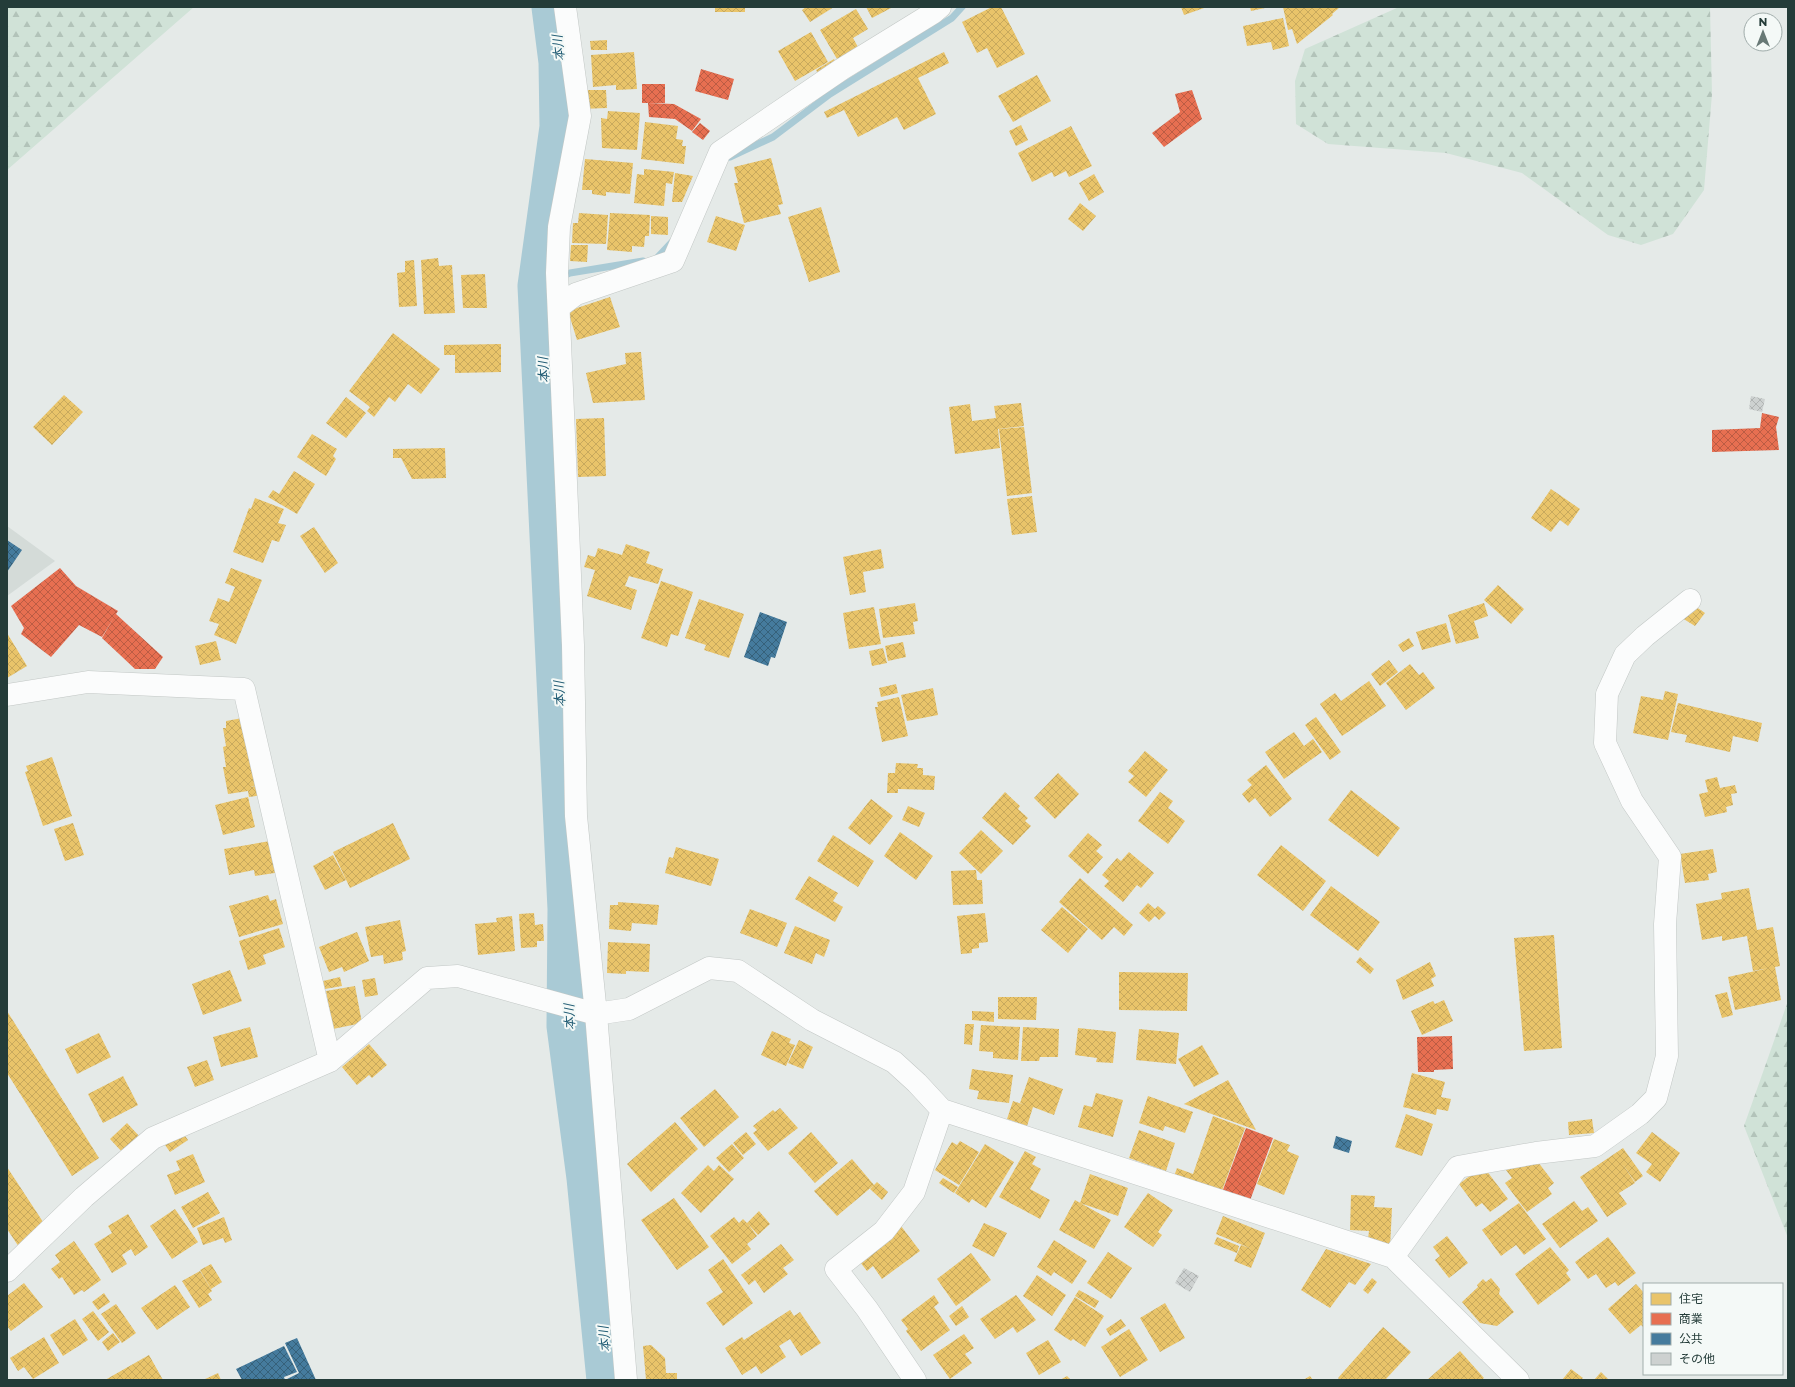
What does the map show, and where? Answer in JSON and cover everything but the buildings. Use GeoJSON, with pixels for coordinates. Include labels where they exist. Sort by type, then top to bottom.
{"type":"FeatureCollection","features":[{"type":"Feature","properties":{"kind":"street"},"geometry":{"type":"LineString","coordinates":[[565,7],[580,116],[559,227],[558,290],[573,645],[579,1009],[626,1380]]}},
{"type":"Feature","properties":{"kind":"street"},"geometry":{"type":"LineString","coordinates":[[558,290],[576,294],[673,261],[720,152],[842,70],[933,13],[940,7]]}},
{"type":"Feature","properties":{"kind":"street"},"geometry":{"type":"LineString","coordinates":[[1393,1257],[1458,1167],[1536,1152],[1595,1146],[1640,1114],[1656,1098],[1667,1056],[1665,924],[1670,857],[1632,801],[1605,743],[1607,694],[1625,655],[1645,636],[1690,600]]}},
{"type":"Feature","properties":{"kind":"street"},"geometry":{"type":"LineString","coordinates":[[7,695],[88,682],[244,689],[330,1061]]}},
{"type":"Feature","properties":{"kind":"street"},"geometry":{"type":"LineString","coordinates":[[7,1271],[84,1197],[153,1138],[330,1061],[426,978],[458,976],[579,1009],[629,1009],[709,968],[738,971],[812,1020],[894,1062],[917,1083],[942,1110],[1393,1257],[1518,1380]]}},
{"type":"Feature","properties":{"kind":"street"},"geometry":{"type":"LineString","coordinates":[[915,1380],[867,1309],[836,1269],[884,1231],[914,1192],[942,1110]]}},
{"type":"Feature","properties":{"kind":"shaded area"},"geometry":{"type":"Polygon","coordinates":[[[7,526],[55,561],[7,596],[7,526]]]}},
{"type":"Feature","properties":{"kind":"green space"},"geometry":{"type":"Polygon","coordinates":[[[7,7],[194,7],[7,170],[7,7]]]}},
{"type":"Feature","properties":{"kind":"green space"},"geometry":{"type":"Polygon","coordinates":[[[1399,7],[1710,7],[1712,94],[1704,190],[1673,234],[1641,245],[1608,235],[1522,173],[1446,153],[1328,144],[1296,124],[1295,81],[1305,49],[1399,7]]]}},
{"type":"Feature","properties":{"kind":"green space"},"geometry":{"type":"Polygon","coordinates":[[[1788,1001],[1788,1238],[1744,1126],[1788,1001]]]}},
{"type":"Feature","properties":{"kind":"waterway","name":"本川"},"geometry":{"type":"LineString","coordinates":[[553,7],[560,62],[561,127],[539,286],[569,909],[568,1026],[588,1178],[608,1380]]}},
{"type":"Feature","properties":{"kind":"waterway"},"geometry":{"type":"LineString","coordinates":[[730,157],[773,137],[830,94],[952,18],[962,7]]}},
{"type":"Feature","properties":{"kind":"waterway"},"geometry":{"type":"LineString","coordinates":[[656,259],[673,241]]}},
{"type":"Feature","properties":{"kind":"waterway"},"geometry":{"type":"LineString","coordinates":[[539,286],[570,273],[643,261]]}}]}
